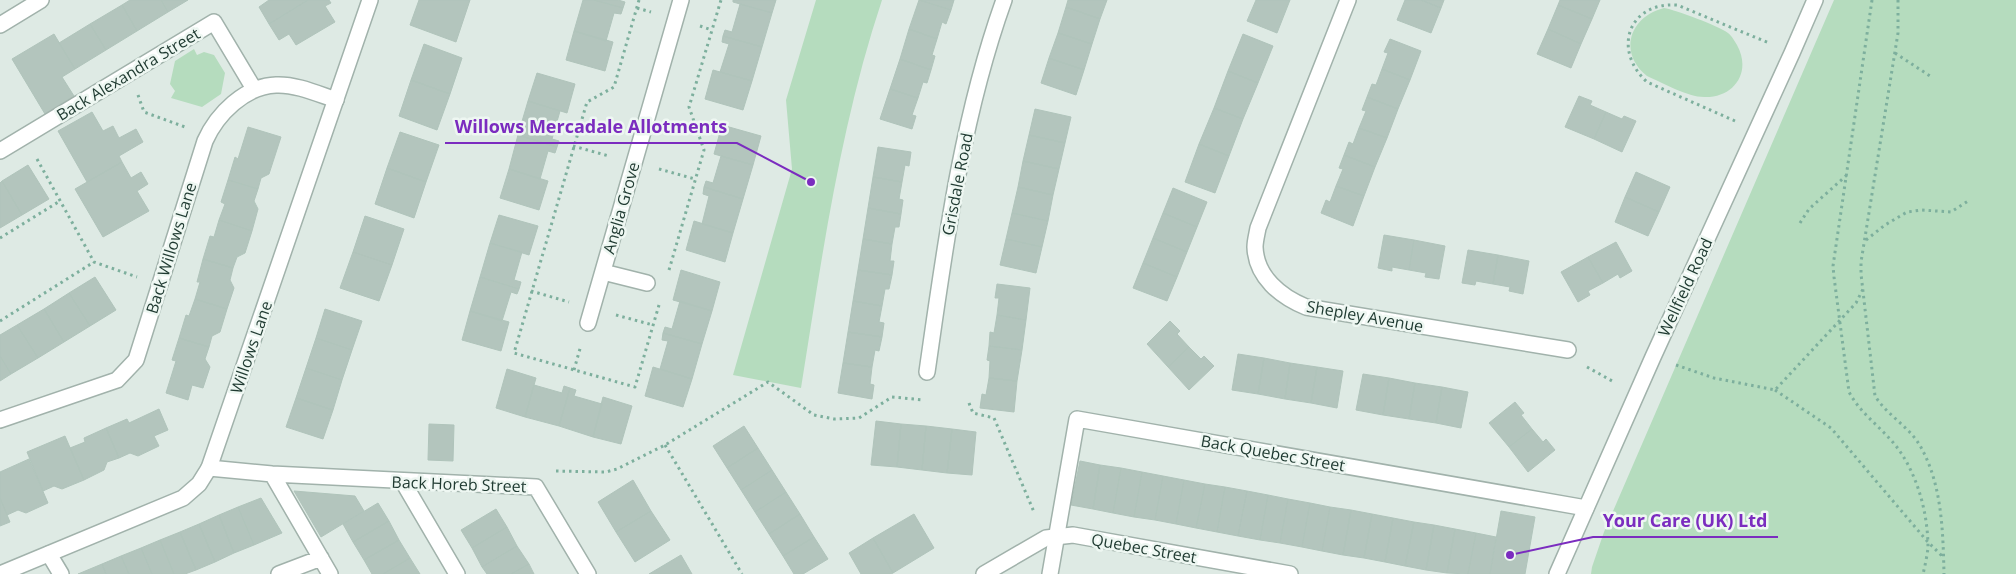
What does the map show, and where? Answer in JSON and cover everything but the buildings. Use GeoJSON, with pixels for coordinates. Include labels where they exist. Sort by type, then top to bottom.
{"type":"FeatureCollection","features":[{"type":"Feature","properties":{"kind":"street"},"geometry":{"type":"LineString","coordinates":[[0,25],[41,0]]}},
{"type":"Feature","properties":{"kind":"street","name":"Willows Lane"},"geometry":{"type":"LineString","coordinates":[[0,574],[183,498],[199,484],[209,468],[370,0]]}},
{"type":"Feature","properties":{"kind":"street","name":"Anglia Grove"},"geometry":{"type":"LineString","coordinates":[[588,323],[681,0]]}},
{"type":"Feature","properties":{"kind":"street","name":"Grisdale Road"},"geometry":{"type":"LineString","coordinates":[[927,372],[948,225],[967,128],[992,34],[1004,0]]}},
{"type":"Feature","properties":{"kind":"street","name":"Shepley Avenue"},"geometry":{"type":"LineString","coordinates":[[1348,0],[1258,228],[1255,247],[1258,264],[1267,280],[1290,301],[1306,307],[1568,350]]}},
{"type":"Feature","properties":{"kind":"street","name":"Wellfield Road"},"geometry":{"type":"LineString","coordinates":[[1557,574],[1652,357],[1757,131],[1815,0]]}},
{"type":"Feature","properties":{"kind":"street","name":"Back Alexandra Street"},"geometry":{"type":"LineString","coordinates":[[0,151],[214,22],[254,89]]}},
{"type":"Feature","properties":{"kind":"street","name":"Back Willows Lane"},"geometry":{"type":"LineString","coordinates":[[0,420],[118,380],[136,360],[207,135],[220,116],[231,105],[254,89],[274,85],[285,86],[336,100]]}},
{"type":"Feature","properties":{"kind":"street","name":"Anglia Grove"},"geometry":{"type":"LineString","coordinates":[[603,272],[647,283]]}},
{"type":"Feature","properties":{"kind":"street","name":"Back Quebec Street"},"geometry":{"type":"LineString","coordinates":[[1051,537],[1077,419],[1586,508]]}},
{"type":"Feature","properties":{"kind":"street","name":"Back Horeb Street"},"geometry":{"type":"LineString","coordinates":[[209,468],[403,482],[536,487]]}},
{"type":"Feature","properties":{"kind":"street"},"geometry":{"type":"LineString","coordinates":[[272,474],[330,574]]}},
{"type":"Feature","properties":{"kind":"street"},"geometry":{"type":"LineString","coordinates":[[403,482],[457,574]]}},
{"type":"Feature","properties":{"kind":"street"},"geometry":{"type":"LineString","coordinates":[[536,487],[588,574]]}},
{"type":"Feature","properties":{"kind":"street","name":"Quebec Street"},"geometry":{"type":"LineString","coordinates":[[1051,537],[1074,535],[1290,574]]}},
{"type":"Feature","properties":{"kind":"street"},"geometry":{"type":"LineString","coordinates":[[984,574],[1051,537]]}},
{"type":"Feature","properties":{"kind":"street"},"geometry":{"type":"LineString","coordinates":[[1050,574],[1051,537]]}},
{"type":"Feature","properties":{"kind":"street"},"geometry":{"type":"LineString","coordinates":[[49,554],[62,574]]}},
{"type":"Feature","properties":{"kind":"street"},"geometry":{"type":"LineString","coordinates":[[279,574],[321,558]]}},
{"type":"Feature","properties":{"kind":"path"},"geometry":{"type":"LineString","coordinates":[[1872,0],[1833,266],[1849,392],[1856,405],[1898,450],[1916,480],[1924,515],[1928,548],[1923,574]]}},
{"type":"Feature","properties":{"kind":"path"},"geometry":{"type":"LineString","coordinates":[[1898,0],[1898,33],[1861,262],[1863,289],[1875,396],[1882,406],[1918,442],[1926,459],[1937,491],[1943,534],[1944,574]]}},
{"type":"Feature","properties":{"kind":"path"},"geometry":{"type":"LineString","coordinates":[[1757,131],[1647,82],[1638,73],[1630,60],[1627,44],[1632,27],[1641,14],[1652,8],[1664,4],[1677,5],[1792,53]]}},
{"type":"Feature","properties":{"kind":"path"},"geometry":{"type":"LineString","coordinates":[[1895,53],[1930,76]]}},
{"type":"Feature","properties":{"kind":"path"},"geometry":{"type":"LineString","coordinates":[[130,71],[144,112],[207,135]]}},
{"type":"Feature","properties":{"kind":"path"},"geometry":{"type":"LineString","coordinates":[[24,136],[94,262],[160,285]]}},
{"type":"Feature","properties":{"kind":"path"},"geometry":{"type":"LineString","coordinates":[[1800,224],[1809,210],[1848,174]]}},
{"type":"Feature","properties":{"kind":"path"},"geometry":{"type":"LineString","coordinates":[[0,238],[60,201]]}},
{"type":"Feature","properties":{"kind":"path"},"geometry":{"type":"LineString","coordinates":[[1865,240],[1907,212],[1922,210],[1951,212],[1968,201]]}},
{"type":"Feature","properties":{"kind":"path"},"geometry":{"type":"LineString","coordinates":[[0,321],[94,262]]}},
{"type":"Feature","properties":{"kind":"path"},"geometry":{"type":"LineString","coordinates":[[1775,390],[1856,303],[1863,289]]}},
{"type":"Feature","properties":{"kind":"path"},"geometry":{"type":"LineString","coordinates":[[1568,350],[1578,362],[1636,395]]}},
{"type":"Feature","properties":{"kind":"path"},"geometry":{"type":"LineString","coordinates":[[1652,357],[1714,378],[1775,390],[1831,428],[1927,542],[1943,557]]}},
{"type":"Feature","properties":{"kind":"path"},"geometry":{"type":"LineString","coordinates":[[742,574],[665,445],[768,382],[814,415],[834,419],[860,418],[892,397],[924,400]]}},
{"type":"Feature","properties":{"kind":"path"},"geometry":{"type":"LineString","coordinates":[[969,403],[973,413],[994,418],[1051,537]]}},
{"type":"Feature","properties":{"kind":"path","name":"Back Horeb Street"},"geometry":{"type":"LineString","coordinates":[[536,487],[547,471],[606,472],[617,469],[665,445]]}},
{"type":"Feature","properties":{"kind":"green space"},"geometry":{"type":"Polygon","coordinates":[[[816,0],[882,0],[867,47],[843,144],[801,388],[733,375],[792,169],[786,100],[816,0]]]}},
{"type":"Feature","properties":{"kind":"green space"},"geometry":{"type":"Polygon","coordinates":[[[1834,0],[2016,0],[2016,574],[1591,574],[1604,532],[1834,0]]]}},
{"type":"Feature","properties":{"kind":"green space"},"geometry":{"type":"Polygon","coordinates":[[[1664,8],[1707,23],[1731,36],[1741,55],[1742,65],[1741,74],[1732,88],[1715,96],[1691,95],[1647,76],[1638,67],[1632,57],[1630,47],[1636,27],[1642,19],[1664,8]]]}},
{"type":"Feature","properties":{"kind":"green space"},"geometry":{"type":"Polygon","coordinates":[[[194,49],[197,55],[204,52],[214,55],[225,73],[221,94],[202,107],[171,98],[175,91],[170,84],[175,61],[194,49]]]}},
{"type":"Feature","properties":{"kind":"place","name":"Willows Mercadale Allotments"},"geometry":{"type":"Point","coordinates":[811,182]}},
{"type":"Feature","properties":{"kind":"place","name":"Your Care (UK) Ltd"},"geometry":{"type":"Point","coordinates":[1510,555]}}]}
